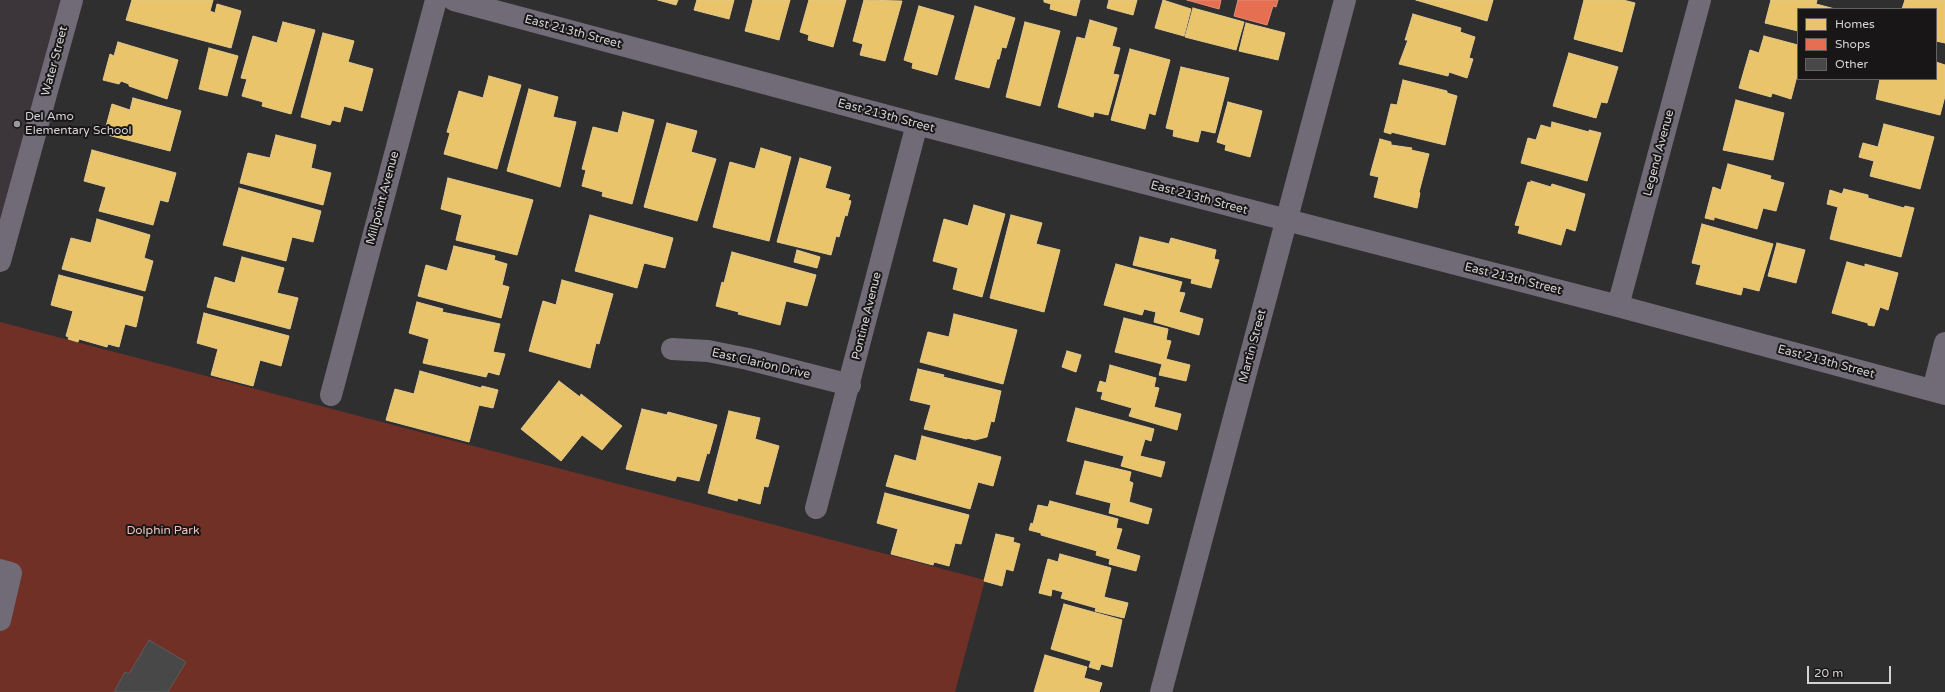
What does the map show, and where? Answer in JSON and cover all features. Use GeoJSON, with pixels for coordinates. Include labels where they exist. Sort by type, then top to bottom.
{"type":"FeatureCollection","features":[{"type":"Feature","properties":{"kind":"street","name":"Water Street"},"geometry":{"type":"LineString","coordinates":[[0,261],[72,0]]}},
{"type":"Feature","properties":{"kind":"street","name":"Millpoint Avenue"},"geometry":{"type":"LineString","coordinates":[[331,395],[436,0]]}},
{"type":"Feature","properties":{"kind":"street","name":"East 213th Street"},"geometry":{"type":"LineString","coordinates":[[454,0],[917,124],[1618,306],[1939,392]]}},
{"type":"Feature","properties":{"kind":"street","name":"Martin Street"},"geometry":{"type":"LineString","coordinates":[[1161,692],[1345,0]]}},
{"type":"Feature","properties":{"kind":"street","name":"Legend Avenue"},"geometry":{"type":"LineString","coordinates":[[1618,306],[1700,0]]}},
{"type":"Feature","properties":{"kind":"street","name":"Pontine Avenue"},"geometry":{"type":"LineString","coordinates":[[816,508],[850,385],[917,124]]}},
{"type":"Feature","properties":{"kind":"street"},"geometry":{"type":"LineString","coordinates":[[1939,392],[1945,342]]}},
{"type":"Feature","properties":{"kind":"street","name":"East Clarion Drive"},"geometry":{"type":"LineString","coordinates":[[672,349],[708,351],[748,359],[850,385]]}},
{"type":"Feature","properties":{"kind":"street"},"geometry":{"type":"LineString","coordinates":[[0,570],[12,573],[0,620]]}},
{"type":"Feature","properties":{"kind":"shaded area","name":"Del Amo Elementary School"},"geometry":{"type":"Polygon","coordinates":[[[0,0],[68,0],[0,248],[0,0]]]}},
{"type":"Feature","properties":{"kind":"green space","name":"Dolphin Park"},"geometry":{"type":"Polygon","coordinates":[[[0,322],[985,580],[955,692],[0,692],[0,322]]]}},
{"type":"Feature","properties":{"kind":"building: Homes"},"geometry":{"type":"Polygon","coordinates":[[[132,0],[213,0],[210,11],[215,13],[217,4],[241,11],[231,48],[126,20],[132,0]]]}},
{"type":"Feature","properties":{"kind":"building: Homes"},"geometry":{"type":"Polygon","coordinates":[[[658,0],[678,0],[676,5],[658,0]]]}},
{"type":"Feature","properties":{"kind":"building: Homes"},"geometry":{"type":"Polygon","coordinates":[[[697,0],[734,0],[729,19],[694,10],[697,0]]]}},
{"type":"Feature","properties":{"kind":"building: Homes"},"geometry":{"type":"Polygon","coordinates":[[[753,0],[790,0],[779,40],[745,31],[753,0]]]}},
{"type":"Feature","properties":{"kind":"building: Homes"},"geometry":{"type":"Polygon","coordinates":[[[809,0],[846,0],[833,47],[808,40],[809,35],[800,32],[809,0]]]}},
{"type":"Feature","properties":{"kind":"building: Homes"},"geometry":{"type":"Polygon","coordinates":[[[864,0],[902,1],[885,61],[860,55],[863,44],[853,41],[864,0]]]}},
{"type":"Feature","properties":{"kind":"building: Homes"},"geometry":{"type":"Polygon","coordinates":[[[1044,0],[1080,0],[1076,16],[1050,9],[1051,4],[1044,2],[1044,0]]]}},
{"type":"Feature","properties":{"kind":"building: Homes"},"geometry":{"type":"Polygon","coordinates":[[[1109,0],[1137,0],[1133,15],[1107,8],[1109,0]]]}},
{"type":"Feature","properties":{"kind":"building: Homes"},"geometry":{"type":"Polygon","coordinates":[[[1163,0],[1191,9],[1184,36],[1155,28],[1163,0]]]}},
{"type":"Feature","properties":{"kind":"building: Homes"},"geometry":{"type":"Polygon","coordinates":[[[1416,0],[1493,0],[1487,21],[1416,0]]]}},
{"type":"Feature","properties":{"kind":"building: Homes"},"geometry":{"type":"Polygon","coordinates":[[[1584,0],[1623,0],[1635,3],[1622,52],[1574,39],[1584,0]]]}},
{"type":"Feature","properties":{"kind":"building: Homes"},"geometry":{"type":"Polygon","coordinates":[[[1771,0],[1817,0],[1816,4],[1831,8],[1797,8],[1797,31],[1765,23],[1771,0]]]}},
{"type":"Feature","properties":{"kind":"building: Homes"},"geometry":{"type":"Polygon","coordinates":[[[1905,0],[1945,0],[1945,43],[1937,41],[1937,8],[1902,8],[1905,0]]]}},
{"type":"Feature","properties":{"kind":"building: Homes"},"geometry":{"type":"Polygon","coordinates":[[[919,6],[954,16],[937,75],[912,68],[913,63],[904,60],[919,6]]]}},
{"type":"Feature","properties":{"kind":"building: Homes"},"geometry":{"type":"Polygon","coordinates":[[[975,6],[1015,18],[1006,48],[1002,47],[999,59],[997,59],[989,88],[955,79],[975,6]]]}},
{"type":"Feature","properties":{"kind":"building: Homes"},"geometry":{"type":"Polygon","coordinates":[[[1193,8],[1244,22],[1236,50],[1185,37],[1193,8]]]}},
{"type":"Feature","properties":{"kind":"building: Homes"},"geometry":{"type":"Polygon","coordinates":[[[1413,14],[1461,28],[1460,32],[1475,37],[1469,58],[1473,59],[1467,78],[1449,72],[1448,76],[1399,64],[1408,40],[1405,40],[1413,14]]]}},
{"type":"Feature","properties":{"kind":"building: Homes"},"geometry":{"type":"Polygon","coordinates":[[[1090,20],[1117,28],[1112,46],[1120,48],[1113,74],[1119,75],[1108,115],[1094,112],[1093,117],[1058,107],[1077,37],[1085,39],[1090,20]]]}},
{"type":"Feature","properties":{"kind":"building: Homes"},"geometry":{"type":"Polygon","coordinates":[[[283,22],[315,30],[291,114],[262,106],[263,102],[242,96],[247,79],[241,78],[253,36],[277,43],[283,22]]]}},
{"type":"Feature","properties":{"kind":"building: Homes"},"geometry":{"type":"Polygon","coordinates":[[[1025,22],[1060,31],[1040,106],[1006,97],[1025,22]]]}},
{"type":"Feature","properties":{"kind":"building: Homes"},"geometry":{"type":"Polygon","coordinates":[[[1246,23],[1285,33],[1278,60],[1239,51],[1246,23]]]}},
{"type":"Feature","properties":{"kind":"building: Homes"},"geometry":{"type":"Polygon","coordinates":[[[323,33],[354,41],[348,62],[373,69],[362,111],[344,106],[340,122],[332,120],[330,125],[301,117],[323,33]]]}},
{"type":"Feature","properties":{"kind":"building: Homes"},"geometry":{"type":"Polygon","coordinates":[[[1764,36],[1797,45],[1797,76],[1791,99],[1772,93],[1771,97],[1739,88],[1750,50],[1759,53],[1764,36]]]}},
{"type":"Feature","properties":{"kind":"building: Homes"},"geometry":{"type":"Polygon","coordinates":[[[118,42],[178,60],[167,99],[129,86],[129,84],[121,81],[119,84],[103,80],[110,54],[114,56],[118,42]]]}},
{"type":"Feature","properties":{"kind":"building: Homes"},"geometry":{"type":"Polygon","coordinates":[[[209,48],[238,56],[227,96],[199,89],[209,48]]]}},
{"type":"Feature","properties":{"kind":"building: Homes"},"geometry":{"type":"Polygon","coordinates":[[[1130,49],[1170,60],[1155,115],[1149,113],[1145,129],[1111,120],[1130,49]]]}},
{"type":"Feature","properties":{"kind":"building: Homes"},"geometry":{"type":"Polygon","coordinates":[[[1569,53],[1618,67],[1607,103],[1601,102],[1596,118],[1553,106],[1569,53]]]}},
{"type":"Feature","properties":{"kind":"building: Homes"},"geometry":{"type":"Polygon","coordinates":[[[1937,62],[1945,65],[1945,96],[1940,115],[1876,99],[1880,80],[1937,80],[1937,62]]]}},
{"type":"Feature","properties":{"kind":"building: Homes"},"geometry":{"type":"Polygon","coordinates":[[[1181,67],[1229,78],[1215,133],[1201,130],[1198,142],[1173,136],[1174,130],[1166,128],[1181,67]]]}},
{"type":"Feature","properties":{"kind":"building: Homes"},"geometry":{"type":"Polygon","coordinates":[[[489,76],[521,85],[497,169],[444,154],[450,133],[447,132],[459,91],[483,98],[489,76]]]}},
{"type":"Feature","properties":{"kind":"building: Homes"},"geometry":{"type":"Polygon","coordinates":[[[1403,80],[1447,91],[1447,93],[1457,96],[1445,145],[1391,132],[1391,134],[1384,132],[1391,104],[1397,105],[1403,80]]]}},
{"type":"Feature","properties":{"kind":"building: Homes"},"geometry":{"type":"Polygon","coordinates":[[[529,89],[558,97],[553,117],[576,122],[560,187],[507,171],[529,89]]]}},
{"type":"Feature","properties":{"kind":"building: Homes"},"geometry":{"type":"Polygon","coordinates":[[[133,98],[181,111],[170,151],[104,134],[112,104],[130,110],[133,98]]]}},
{"type":"Feature","properties":{"kind":"building: Homes"},"geometry":{"type":"Polygon","coordinates":[[[1736,100],[1784,113],[1773,160],[1723,150],[1736,100]]]}},
{"type":"Feature","properties":{"kind":"building: Homes"},"geometry":{"type":"Polygon","coordinates":[[[1228,102],[1262,111],[1250,157],[1225,150],[1226,145],[1217,142],[1228,102]]]}},
{"type":"Feature","properties":{"kind":"building: Homes"},"geometry":{"type":"Polygon","coordinates":[[[623,112],[654,120],[632,204],[602,196],[603,192],[582,186],[586,170],[582,169],[593,127],[618,133],[623,112]]]}},
{"type":"Feature","properties":{"kind":"building: Homes"},"geometry":{"type":"Polygon","coordinates":[[[1552,122],[1589,132],[1589,130],[1601,133],[1587,181],[1521,163],[1528,138],[1536,140],[1541,125],[1551,128],[1552,122]]]}},
{"type":"Feature","properties":{"kind":"building: Homes"},"geometry":{"type":"Polygon","coordinates":[[[667,123],[697,131],[691,152],[716,159],[697,221],[644,207],[667,123]]]}},
{"type":"Feature","properties":{"kind":"building: Homes"},"geometry":{"type":"Polygon","coordinates":[[[1884,124],[1934,137],[1920,189],[1870,176],[1874,161],[1859,157],[1863,143],[1878,147],[1884,124]]]}},
{"type":"Feature","properties":{"kind":"building: Homes"},"geometry":{"type":"Polygon","coordinates":[[[276,135],[316,145],[311,168],[331,173],[323,205],[240,183],[248,153],[270,158],[276,135]]]}},
{"type":"Feature","properties":{"kind":"building: Homes"},"geometry":{"type":"Polygon","coordinates":[[[1380,139],[1391,142],[1391,145],[1412,148],[1411,150],[1429,154],[1419,192],[1417,208],[1374,197],[1379,177],[1370,175],[1380,139]]]}},
{"type":"Feature","properties":{"kind":"building: Homes"},"geometry":{"type":"Polygon","coordinates":[[[761,148],[791,157],[769,241],[713,227],[730,162],[755,169],[761,148]]]}},
{"type":"Feature","properties":{"kind":"building: Homes"},"geometry":{"type":"Polygon","coordinates":[[[92,150],[176,173],[168,202],[160,200],[153,225],[99,211],[106,187],[84,181],[92,150]]]}},
{"type":"Feature","properties":{"kind":"building: Homes"},"geometry":{"type":"Polygon","coordinates":[[[800,158],[831,167],[825,188],[850,195],[848,200],[851,201],[847,216],[845,215],[839,237],[836,236],[831,255],[777,242],[800,158]]]}},
{"type":"Feature","properties":{"kind":"building: Homes"},"geometry":{"type":"Polygon","coordinates":[[[1728,164],[1771,176],[1770,179],[1784,183],[1776,211],[1763,208],[1757,229],[1714,217],[1714,220],[1705,218],[1713,187],[1721,190],[1728,164]]]}},
{"type":"Feature","properties":{"kind":"building: Homes"},"geometry":{"type":"Polygon","coordinates":[[[448,178],[533,200],[517,255],[456,240],[462,215],[441,209],[448,178]]]}},
{"type":"Feature","properties":{"kind":"building: Homes"},"geometry":{"type":"Polygon","coordinates":[[[1531,181],[1551,187],[1552,184],[1585,194],[1575,231],[1566,228],[1561,245],[1518,233],[1520,226],[1515,225],[1528,182],[1531,183],[1531,181]]]}},
{"type":"Feature","properties":{"kind":"building: Homes"},"geometry":{"type":"Polygon","coordinates":[[[239,188],[321,211],[313,242],[292,237],[286,261],[223,245],[239,188]]]}},
{"type":"Feature","properties":{"kind":"building: Homes"},"geometry":{"type":"Polygon","coordinates":[[[1844,189],[1868,195],[1868,198],[1904,208],[1905,206],[1914,208],[1901,257],[1830,239],[1838,207],[1827,204],[1830,190],[1842,194],[1844,189]]]}},
{"type":"Feature","properties":{"kind":"building: Homes"},"geometry":{"type":"Polygon","coordinates":[[[974,205],[1005,214],[982,297],[953,289],[958,268],[933,261],[944,219],[968,226],[974,205]]]}},
{"type":"Feature","properties":{"kind":"building: Homes"},"geometry":{"type":"Polygon","coordinates":[[[590,215],[673,238],[665,268],[644,263],[637,288],[575,271],[590,215]]]}},
{"type":"Feature","properties":{"kind":"building: Homes"},"geometry":{"type":"Polygon","coordinates":[[[1011,215],[1042,223],[1036,244],[1060,250],[1044,312],[990,298],[1011,215]]]}},
{"type":"Feature","properties":{"kind":"building: Homes"},"geometry":{"type":"Polygon","coordinates":[[[97,219],[150,235],[144,258],[153,261],[145,291],[62,269],[71,238],[91,243],[97,219]]]}},
{"type":"Feature","properties":{"kind":"building: Homes"},"geometry":{"type":"Polygon","coordinates":[[[1702,224],[1773,244],[1759,291],[1743,287],[1741,295],[1696,284],[1701,265],[1692,263],[1702,224]]]}},
{"type":"Feature","properties":{"kind":"building: Homes"},"geometry":{"type":"Polygon","coordinates":[[[1140,237],[1169,244],[1171,238],[1216,250],[1214,259],[1219,260],[1211,288],[1191,283],[1192,279],[1133,265],[1140,237]]]}},
{"type":"Feature","properties":{"kind":"building: Homes"},"geometry":{"type":"Polygon","coordinates":[[[1777,243],[1805,250],[1796,283],[1768,276],[1777,243]]]}},
{"type":"Feature","properties":{"kind":"building: Homes"},"geometry":{"type":"Polygon","coordinates":[[[454,246],[495,256],[494,260],[507,264],[502,285],[509,287],[501,318],[418,296],[426,265],[447,271],[454,246]]]}},
{"type":"Feature","properties":{"kind":"building: Homes"},"geometry":{"type":"Polygon","coordinates":[[[797,250],[820,257],[817,268],[794,262],[797,250]]]}},
{"type":"Feature","properties":{"kind":"building: Homes"},"geometry":{"type":"Polygon","coordinates":[[[732,252],[816,275],[807,306],[786,301],[780,325],[738,314],[739,312],[716,306],[732,252]]]}},
{"type":"Feature","properties":{"kind":"building: Homes"},"geometry":{"type":"Polygon","coordinates":[[[242,257],[284,268],[277,293],[298,298],[290,329],[207,307],[215,277],[235,283],[242,257]]]}},
{"type":"Feature","properties":{"kind":"building: Homes"},"geometry":{"type":"Polygon","coordinates":[[[1847,262],[1865,267],[1865,264],[1898,273],[1888,310],[1880,307],[1874,326],[1832,313],[1847,262]]]}},
{"type":"Feature","properties":{"kind":"building: Homes"},"geometry":{"type":"Polygon","coordinates":[[[1116,264],[1182,282],[1179,292],[1185,293],[1179,312],[1203,319],[1199,335],[1154,322],[1156,312],[1144,309],[1142,315],[1104,305],[1116,264]]]}},
{"type":"Feature","properties":{"kind":"building: Homes"},"geometry":{"type":"Polygon","coordinates":[[[59,275],[143,297],[136,327],[125,324],[119,347],[108,344],[107,347],[79,339],[78,342],[68,339],[69,337],[66,336],[73,311],[51,305],[59,275]]]}},
{"type":"Feature","properties":{"kind":"building: Homes"},"geometry":{"type":"Polygon","coordinates":[[[562,280],[613,294],[599,344],[596,343],[590,368],[529,351],[543,301],[556,305],[562,280]]]}},
{"type":"Feature","properties":{"kind":"building: Homes"},"geometry":{"type":"Polygon","coordinates":[[[417,302],[443,309],[442,312],[500,324],[493,352],[505,354],[499,375],[488,372],[486,377],[423,363],[429,339],[409,333],[417,302]]]}},
{"type":"Feature","properties":{"kind":"building: Homes"},"geometry":{"type":"Polygon","coordinates":[[[204,313],[289,336],[281,366],[260,360],[253,386],[211,375],[218,349],[197,343],[204,313]]]}},
{"type":"Feature","properties":{"kind":"building: Homes"},"geometry":{"type":"Polygon","coordinates":[[[954,314],[1017,330],[1003,384],[920,362],[928,332],[949,337],[954,314]]]}},
{"type":"Feature","properties":{"kind":"building: Homes"},"geometry":{"type":"Polygon","coordinates":[[[1124,318],[1168,329],[1166,340],[1171,341],[1166,359],[1190,365],[1186,381],[1159,375],[1162,364],[1115,352],[1124,318]]]}},
{"type":"Feature","properties":{"kind":"building: Homes"},"geometry":{"type":"Polygon","coordinates":[[[1067,351],[1081,355],[1076,372],[1062,367],[1067,351]]]}},
{"type":"Feature","properties":{"kind":"building: Homes"},"geometry":{"type":"Polygon","coordinates":[[[1110,365],[1156,378],[1154,387],[1159,388],[1154,407],[1181,414],[1177,430],[1129,416],[1132,408],[1101,399],[1103,392],[1097,391],[1100,381],[1106,383],[1110,365]]]}},
{"type":"Feature","properties":{"kind":"building: Homes"},"geometry":{"type":"Polygon","coordinates":[[[918,369],[944,375],[943,377],[1001,391],[994,422],[991,421],[987,437],[975,440],[967,439],[924,429],[931,405],[910,400],[918,369]]]}},
{"type":"Feature","properties":{"kind":"building: Homes"},"geometry":{"type":"Polygon","coordinates":[[[420,371],[481,388],[482,386],[498,390],[493,408],[479,405],[469,442],[386,420],[395,389],[414,394],[420,371]]]}},
{"type":"Feature","properties":{"kind":"building: Homes"},"geometry":{"type":"Polygon","coordinates":[[[559,381],[580,397],[581,394],[622,426],[602,450],[582,435],[561,461],[521,429],[559,381]]]}},
{"type":"Feature","properties":{"kind":"building: Homes"},"geometry":{"type":"Polygon","coordinates":[[[1076,408],[1154,429],[1151,441],[1145,439],[1140,456],[1165,462],[1161,477],[1121,466],[1124,456],[1067,441],[1076,408]]]}},
{"type":"Feature","properties":{"kind":"building: Homes"},"geometry":{"type":"Polygon","coordinates":[[[642,409],[667,415],[668,412],[717,425],[709,454],[707,453],[699,481],[677,476],[675,481],[626,469],[642,409]]]}},
{"type":"Feature","properties":{"kind":"building: Homes"},"geometry":{"type":"Polygon","coordinates":[[[729,411],[760,418],[755,439],[779,446],[768,487],[764,486],[760,504],[738,498],[737,501],[708,493],[729,411]]]}},
{"type":"Feature","properties":{"kind":"building: Homes"},"geometry":{"type":"Polygon","coordinates":[[[922,436],[1001,457],[993,486],[978,482],[970,509],[886,486],[895,455],[916,461],[922,436]]]}},
{"type":"Feature","properties":{"kind":"building: Homes"},"geometry":{"type":"Polygon","coordinates":[[[1085,461],[1131,472],[1129,481],[1133,483],[1129,502],[1152,509],[1148,524],[1109,513],[1111,503],[1076,494],[1085,461]]]}},
{"type":"Feature","properties":{"kind":"building: Homes"},"geometry":{"type":"Polygon","coordinates":[[[885,493],[969,515],[961,544],[955,543],[949,566],[934,562],[933,565],[891,554],[898,529],[877,523],[885,493]]]}},
{"type":"Feature","properties":{"kind":"building: Homes"},"geometry":{"type":"Polygon","coordinates":[[[1050,501],[1118,519],[1116,528],[1122,529],[1116,549],[1140,556],[1136,571],[1109,564],[1110,559],[1096,555],[1097,551],[1041,535],[1041,533],[1029,530],[1031,523],[1033,524],[1038,505],[1048,507],[1050,501]]]}},
{"type":"Feature","properties":{"kind":"building: Homes"},"geometry":{"type":"Polygon","coordinates":[[[996,534],[1014,538],[1013,542],[1020,544],[1013,571],[1006,569],[1002,586],[984,581],[996,534]]]}},
{"type":"Feature","properties":{"kind":"building: Homes"},"geometry":{"type":"Polygon","coordinates":[[[1060,554],[1111,568],[1104,597],[1128,603],[1124,618],[1095,611],[1096,608],[1061,598],[1063,592],[1052,589],[1051,596],[1039,593],[1048,559],[1058,562],[1060,554]]]}},
{"type":"Feature","properties":{"kind":"building: Homes"},"geometry":{"type":"Polygon","coordinates":[[[1064,604],[1122,620],[1112,667],[1101,664],[1099,670],[1089,667],[1091,661],[1051,649],[1064,604]]]}},
{"type":"Feature","properties":{"kind":"building: Homes"},"geometry":{"type":"Polygon","coordinates":[[[1045,655],[1087,667],[1084,678],[1102,683],[1099,692],[1034,692],[1045,655]]]}},
{"type":"Feature","properties":{"kind":"building: Shops"},"geometry":{"type":"Polygon","coordinates":[[[1187,0],[1221,0],[1219,9],[1187,0]]]}},
{"type":"Feature","properties":{"kind":"building: Shops"},"geometry":{"type":"Polygon","coordinates":[[[1238,0],[1278,0],[1276,7],[1273,6],[1267,25],[1234,16],[1238,0]]]}},
{"type":"Feature","properties":{"kind":"building: Other"},"geometry":{"type":"Polygon","coordinates":[[[149,640],[186,662],[168,692],[114,692],[125,672],[129,674],[149,640]]]}},
{"type":"Feature","properties":{"kind":"place","name":"Del Amo Elementary School"},"geometry":{"type":"Point","coordinates":[17,124]}}]}
